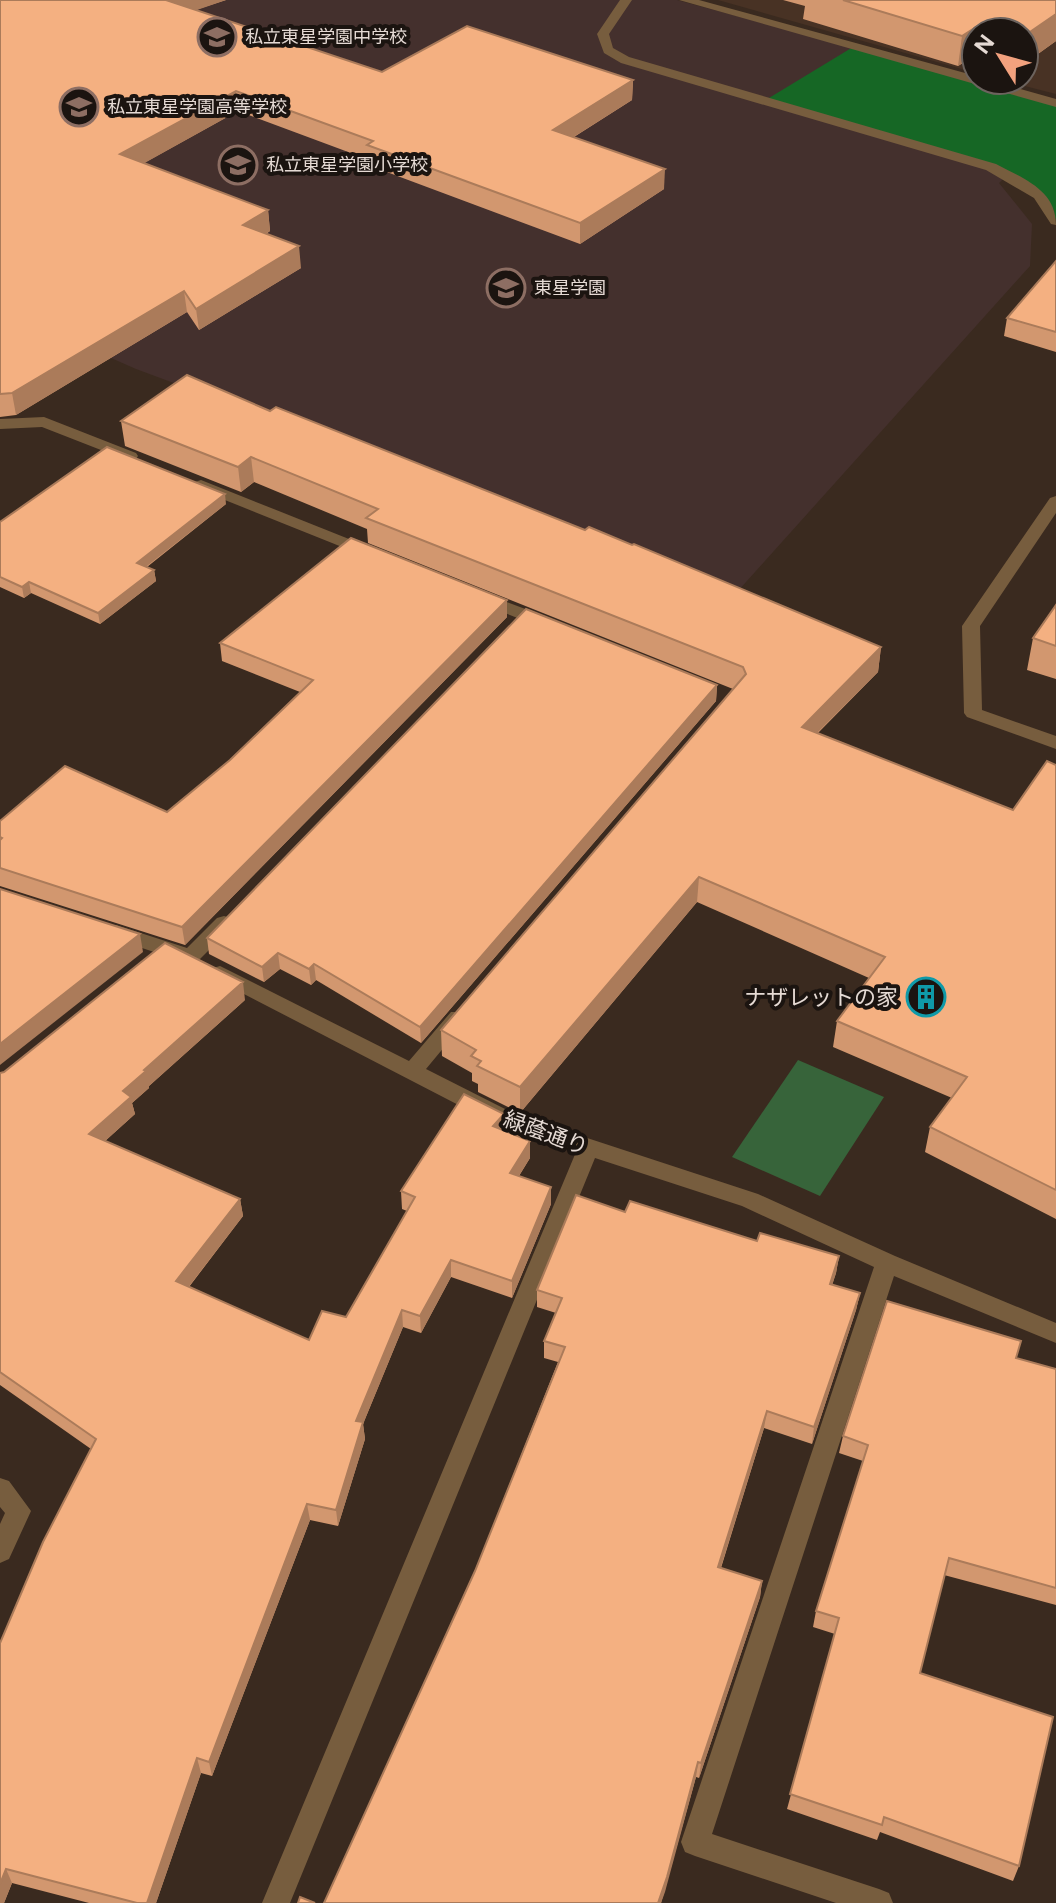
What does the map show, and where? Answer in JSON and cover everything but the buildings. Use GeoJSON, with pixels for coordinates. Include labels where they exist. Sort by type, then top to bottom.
{"type":"FeatureCollection","features":[{"type":"Feature","properties":{"kind":"street"},"geometry":{"type":"LineString","coordinates":[[626,0],[603,34],[608,50],[625,60],[991,167],[1036,194],[1053,209],[1056,221]]}},
{"type":"Feature","properties":{"kind":"street"},"geometry":{"type":"LineString","coordinates":[[685,0],[775,21],[853,47],[1056,103]]}},
{"type":"Feature","properties":{"kind":"street"},"geometry":{"type":"LineString","coordinates":[[0,424],[44,422],[146,462]]}},
{"type":"Feature","properties":{"kind":"street"},"geometry":{"type":"LineString","coordinates":[[189,480],[392,562]]}},
{"type":"Feature","properties":{"kind":"street"},"geometry":{"type":"LineString","coordinates":[[1056,501],[971,626],[973,713],[1056,743]]}},
{"type":"Feature","properties":{"kind":"street"},"geometry":{"type":"LineString","coordinates":[[465,591],[518,620],[565,631]]}},
{"type":"Feature","properties":{"kind":"street"},"geometry":{"type":"LineString","coordinates":[[190,957],[235,911]]}},
{"type":"Feature","properties":{"kind":"street","name":"緑蔭通り"},"geometry":{"type":"LineString","coordinates":[[92,924],[190,957],[509,1121],[750,1200],[887,1263],[1056,1333]]}},
{"type":"Feature","properties":{"kind":"street"},"geometry":{"type":"LineString","coordinates":[[142,967],[165,949]]}},
{"type":"Feature","properties":{"kind":"street"},"geometry":{"type":"LineString","coordinates":[[412,1072],[474,999]]}},
{"type":"Feature","properties":{"kind":"street"},"geometry":{"type":"LineString","coordinates":[[276,1903],[588,1149]]}},
{"type":"Feature","properties":{"kind":"street"},"geometry":{"type":"LineString","coordinates":[[879,1903],[695,1842],[887,1263]]}},
{"type":"Feature","properties":{"kind":"street"},"geometry":{"type":"LineString","coordinates":[[0,1489],[19,1511],[0,1551]]}},
{"type":"Feature","properties":{"kind":"shaded area","name":"東星学園"},"geometry":{"type":"Polygon","coordinates":[[[79,0],[677,0],[853,47],[960,90],[960,96],[976,96],[1056,128],[999,183],[1032,224],[1030,266],[737,592],[136,369],[0,309],[79,0]]]}},
{"type":"Feature","properties":{"kind":"shaded area"},"geometry":{"type":"Polygon","coordinates":[[[718,0],[1056,0],[1056,94],[1040,90],[1040,16],[960,16],[960,68],[718,0]]]}},
{"type":"Feature","properties":{"kind":"green space"},"geometry":{"type":"Polygon","coordinates":[[[853,47],[960,77],[960,96],[1031,96],[1056,103],[1056,221],[1053,209],[991,167],[764,101],[853,47]]]}},
{"type":"Feature","properties":{"kind":"green space"},"geometry":{"type":"Polygon","coordinates":[[[798,1060],[884,1097],[820,1196],[732,1157],[798,1060]]]}},
{"type":"Feature","properties":{"kind":"place","name":"私立東星学園中学校"},"geometry":{"type":"Point","coordinates":[217,37]}},
{"type":"Feature","properties":{"kind":"place","name":"私立東星学園高等学校"},"geometry":{"type":"Point","coordinates":[79,107]}},
{"type":"Feature","properties":{"kind":"place","name":"私立東星学園小学校"},"geometry":{"type":"Point","coordinates":[238,165]}},
{"type":"Feature","properties":{"kind":"place","name":"東星学園"},"geometry":{"type":"Point","coordinates":[506,288]}},
{"type":"Feature","properties":{"kind":"place","name":"ナザレットの家"},"geometry":{"type":"Point","coordinates":[926,997]}}]}
